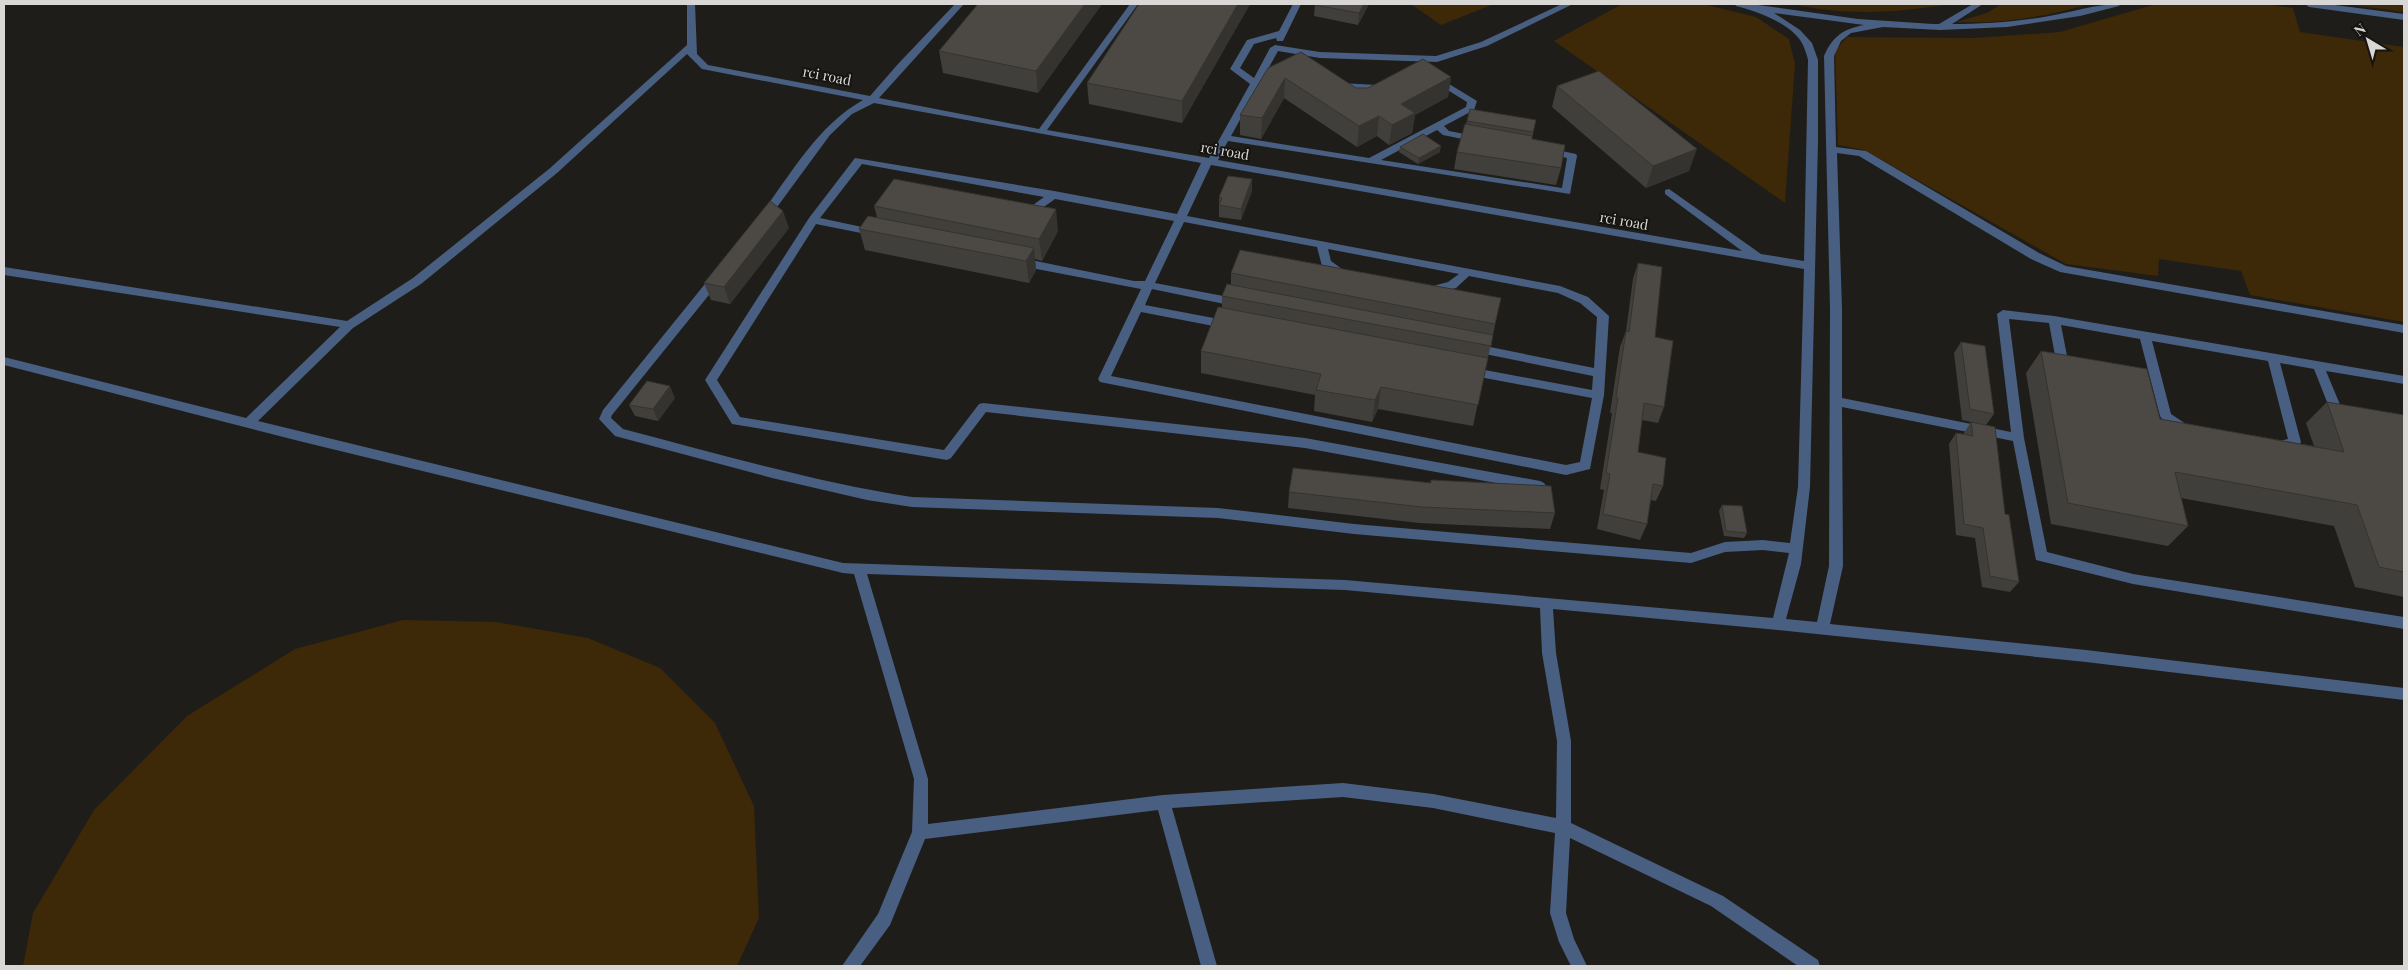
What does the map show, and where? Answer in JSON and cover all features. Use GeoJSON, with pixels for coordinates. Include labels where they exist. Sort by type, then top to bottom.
{"type":"FeatureCollection","features":[{"type":"Feature","properties":{"kind":"street"},"geometry":{"type":"LineString","coordinates":[[248,423],[349,325],[417,281],[530,189],[691,46],[691,4]]}},
{"type":"Feature","properties":{"kind":"street"},"geometry":{"type":"LineString","coordinates":[[756,228],[827,133],[849,112],[873,99],[900,66],[960,4]]}},
{"type":"Feature","properties":{"kind":"street"},"geometry":{"type":"LineString","coordinates":[[1041,132],[1134,4]]}},
{"type":"Feature","properties":{"kind":"street"},"geometry":{"type":"LineString","coordinates":[[1297,4],[1256,84],[1209,162],[1181,219],[1149,285],[1104,379],[1566,470],[1586,466],[1598,395],[1604,316],[1584,300],[1560,290],[1467,272],[1322,246],[1181,219],[1054,194],[859,160],[813,220],[711,380],[736,421],[947,455],[983,408],[1306,443],[1540,486]]}},
{"type":"Feature","properties":{"kind":"street"},"geometry":{"type":"LineString","coordinates":[[1276,48],[1320,55],[1437,59],[1484,44],[1569,4]]}},
{"type":"Feature","properties":{"kind":"street"},"geometry":{"type":"LineString","coordinates":[[1739,4],[1880,25],[1938,28],[1993,26],[2045,21],[2116,4]]}},
{"type":"Feature","properties":{"kind":"street"},"geometry":{"type":"LineString","coordinates":[[1938,28],[1979,4]]}},
{"type":"Feature","properties":{"kind":"street"},"geometry":{"type":"LineString","coordinates":[[2309,4],[2404,18]]}},
{"type":"Feature","properties":{"kind":"street"},"geometry":{"type":"LineString","coordinates":[[1757,8],[1776,17],[1797,32],[1808,43],[1813,60],[1804,487],[1794,564],[1778,624]]}},
{"type":"Feature","properties":{"kind":"street"},"geometry":{"type":"LineString","coordinates":[[1822,629],[1836,566],[1836,310],[1829,56],[1834,41],[1847,31],[1880,25]]}},
{"type":"Feature","properties":{"kind":"street"},"geometry":{"type":"LineString","coordinates":[[1256,84],[1235,68],[1250,42],[1283,33]]}},
{"type":"Feature","properties":{"kind":"street","name":"rci road"},"geometry":{"type":"LineString","coordinates":[[691,46],[692,55],[705,67],[1041,132],[1810,266]]}},
{"type":"Feature","properties":{"kind":"street"},"geometry":{"type":"LineString","coordinates":[[1289,49],[1309,65]]}},
{"type":"Feature","properties":{"kind":"street"},"geometry":{"type":"LineString","coordinates":[[1371,161],[1471,108],[1472,101],[1423,71],[1437,59]]}},
{"type":"Feature","properties":{"kind":"street"},"geometry":{"type":"LineString","coordinates":[[1330,80],[1337,86],[1380,88],[1396,80]]}},
{"type":"Feature","properties":{"kind":"street"},"geometry":{"type":"LineString","coordinates":[[1438,126],[1446,133],[1485,140]]}},
{"type":"Feature","properties":{"kind":"street"},"geometry":{"type":"LineString","coordinates":[[1225,138],[1566,192],[1572,156],[1533,149]]}},
{"type":"Feature","properties":{"kind":"street"},"geometry":{"type":"LineString","coordinates":[[1832,149],[1862,153],[2035,256],[2064,269],[2404,329]]}},
{"type":"Feature","properties":{"kind":"street"},"geometry":{"type":"LineString","coordinates":[[936,173],[939,186]]}},
{"type":"Feature","properties":{"kind":"street"},"geometry":{"type":"LineString","coordinates":[[1669,192],[1760,258]]}},
{"type":"Feature","properties":{"kind":"street"},"geometry":{"type":"LineString","coordinates":[[1014,212],[1036,208],[1054,194]]}},
{"type":"Feature","properties":{"kind":"street"},"geometry":{"type":"LineString","coordinates":[[813,220],[891,236]]}},
{"type":"Feature","properties":{"kind":"street"},"geometry":{"type":"LineString","coordinates":[[1322,246],[1326,263],[1349,276],[1358,278]]}},
{"type":"Feature","properties":{"kind":"street"},"geometry":{"type":"LineString","coordinates":[[1008,260],[1134,285],[1149,285],[1247,304]]}},
{"type":"Feature","properties":{"kind":"street"},"geometry":{"type":"LineString","coordinates":[[728,264],[607,412],[605,419],[619,433],[791,478],[867,495],[912,502],[1218,513],[1354,529],[1691,558],[1725,547],[1763,545],[1796,549]]}},
{"type":"Feature","properties":{"kind":"street"},"geometry":{"type":"LineString","coordinates":[[4,272],[349,325]]}},
{"type":"Feature","properties":{"kind":"street"},"geometry":{"type":"LineString","coordinates":[[1424,290],[1450,288],[1460,282],[1467,272]]}},
{"type":"Feature","properties":{"kind":"street"},"geometry":{"type":"LineString","coordinates":[[1138,308],[1245,328]]}},
{"type":"Feature","properties":{"kind":"street"},"geometry":{"type":"LineString","coordinates":[[2404,380],[2054,320],[2003,314],[2018,438],[2041,556],[2133,579],[2404,622]]}},
{"type":"Feature","properties":{"kind":"street"},"geometry":{"type":"LineString","coordinates":[[2054,320],[2062,360]]}},
{"type":"Feature","properties":{"kind":"street"},"geometry":{"type":"LineString","coordinates":[[2145,336],[2166,416],[2186,431],[2196,433]]}},
{"type":"Feature","properties":{"kind":"street"},"geometry":{"type":"LineString","coordinates":[[1462,346],[1600,373]]}},
{"type":"Feature","properties":{"kind":"street"},"geometry":{"type":"LineString","coordinates":[[2264,445],[2274,446],[2295,442],[2273,357]]}},
{"type":"Feature","properties":{"kind":"street"},"geometry":{"type":"LineString","coordinates":[[4,361],[248,423],[860,570],[1345,585],[1778,624],[2086,656],[2404,694]]}},
{"type":"Feature","properties":{"kind":"street"},"geometry":{"type":"LineString","coordinates":[[2318,365],[2336,407]]}},
{"type":"Feature","properties":{"kind":"street"},"geometry":{"type":"LineString","coordinates":[[1461,369],[1598,395]]}},
{"type":"Feature","properties":{"kind":"street"},"geometry":{"type":"LineString","coordinates":[[1836,402],[2018,438]]}},
{"type":"Feature","properties":{"kind":"street"},"geometry":{"type":"LineString","coordinates":[[850,966],[884,919],[920,832],[921,779],[860,570]]}},
{"type":"Feature","properties":{"kind":"street"},"geometry":{"type":"LineString","coordinates":[[1546,603],[1549,653],[1564,741],[1563,827],[1558,913],[1567,942],[1579,966]]}},
{"type":"Feature","properties":{"kind":"street"},"geometry":{"type":"LineString","coordinates":[[920,832],[1163,802],[1343,790],[1434,800],[1563,827],[1717,901],[1812,966]]}},
{"type":"Feature","properties":{"kind":"street"},"geometry":{"type":"LineString","coordinates":[[1163,802],[1210,966]]}},
{"type":"Feature","properties":{"kind":"shaded area"},"geometry":{"type":"Polygon","coordinates":[[[1411,4],[1494,4],[1441,25],[1411,4]]]}},
{"type":"Feature","properties":{"kind":"shaded area"},"geometry":{"type":"Polygon","coordinates":[[[1622,4],[1703,4],[1756,17],[1789,39],[1795,64],[1785,203],[1554,41],[1622,4]]]}},
{"type":"Feature","properties":{"kind":"shaded area"},"geometry":{"type":"Polygon","coordinates":[[[1792,4],[1950,4],[1890,11],[1851,12],[1792,4]]]}},
{"type":"Feature","properties":{"kind":"shaded area"},"geometry":{"type":"Polygon","coordinates":[[[2001,4],[2089,4],[2023,19],[1956,22],[1987,13],[2001,4]]]}},
{"type":"Feature","properties":{"kind":"shaded area"},"geometry":{"type":"Polygon","coordinates":[[[2156,4],[2262,4],[2293,8],[2300,32],[2404,47],[2404,322],[2250,295],[2241,271],[2159,259],[2158,276],[2066,264],[1864,150],[1838,145],[1835,51],[1847,37],[1974,38],[2060,32],[2156,4]]]}},
{"type":"Feature","properties":{"kind":"shaded area"},"geometry":{"type":"Polygon","coordinates":[[[2346,4],[2404,4],[2404,12],[2346,4]]]}},
{"type":"Feature","properties":{"kind":"shaded area"},"geometry":{"type":"Polygon","coordinates":[[[403,620],[496,622],[588,638],[660,668],[715,723],[754,806],[759,918],[737,966],[23,966],[33,913],[94,810],[187,716],[295,649],[403,620]]]}},
{"type":"Feature","properties":{"kind":"building"},"geometry":{"type":"Polygon","coordinates":[[[978,4],[1085,4],[1036,71],[939,51],[978,4]]]}},
{"type":"Feature","properties":{"kind":"building"},"geometry":{"type":"Polygon","coordinates":[[[1139,4],[1238,4],[1182,101],[1087,83],[1139,4]]]}},
{"type":"Feature","properties":{"kind":"building"},"geometry":{"type":"Polygon","coordinates":[[[1315,4],[1364,4],[1359,13],[1315,4]]]}},
{"type":"Feature","properties":{"kind":"building"},"geometry":{"type":"Polygon","coordinates":[[[1301,52],[1356,88],[1368,88],[1423,59],[1451,77],[1401,104],[1415,113],[1392,125],[1379,116],[1359,126],[1285,78],[1262,118],[1240,115],[1268,68],[1301,52]]]}},
{"type":"Feature","properties":{"kind":"building"},"geometry":{"type":"Polygon","coordinates":[[[1599,71],[1697,149],[1653,166],[1557,86],[1599,71]]]}},
{"type":"Feature","properties":{"kind":"building"},"geometry":{"type":"Polygon","coordinates":[[[1470,109],[1536,120],[1533,132],[1467,121],[1470,109]]]}},
{"type":"Feature","properties":{"kind":"building"},"geometry":{"type":"Polygon","coordinates":[[[1465,124],[1532,136],[1532,139],[1565,145],[1561,168],[1457,152],[1465,124]]]}},
{"type":"Feature","properties":{"kind":"building"},"geometry":{"type":"Polygon","coordinates":[[[1423,134],[1441,146],[1419,158],[1400,147],[1423,134]]]}},
{"type":"Feature","properties":{"kind":"building"},"geometry":{"type":"Polygon","coordinates":[[[1228,176],[1252,179],[1241,209],[1219,205],[1222,198],[1219,197],[1228,176]]]}},
{"type":"Feature","properties":{"kind":"building"},"geometry":{"type":"Polygon","coordinates":[[[894,179],[1056,209],[1039,239],[874,206],[894,179]]]}},
{"type":"Feature","properties":{"kind":"building"},"geometry":{"type":"Polygon","coordinates":[[[770,201],[783,211],[724,287],[704,283],[770,201]]]}},
{"type":"Feature","properties":{"kind":"building"},"geometry":{"type":"Polygon","coordinates":[[[868,216],[1034,248],[1026,261],[859,229],[868,216]]]}},
{"type":"Feature","properties":{"kind":"building"},"geometry":{"type":"Polygon","coordinates":[[[1240,250],[1501,298],[1495,324],[1231,273],[1240,250]]]}},
{"type":"Feature","properties":{"kind":"building"},"geometry":{"type":"Polygon","coordinates":[[[1638,263],[1662,267],[1655,337],[1673,341],[1664,407],[1644,403],[1638,452],[1666,458],[1663,486],[1653,484],[1647,524],[1603,514],[1610,474],[1606,473],[1618,398],[1616,397],[1626,331],[1629,332],[1638,263]]]}},
{"type":"Feature","properties":{"kind":"building"},"geometry":{"type":"Polygon","coordinates":[[[1227,284],[1493,335],[1491,346],[1222,296],[1227,284]]]}},
{"type":"Feature","properties":{"kind":"building"},"geometry":{"type":"Polygon","coordinates":[[[1218,307],[1488,358],[1478,405],[1381,387],[1375,400],[1316,390],[1321,374],[1201,351],[1218,307]]]}},
{"type":"Feature","properties":{"kind":"building"},"geometry":{"type":"Polygon","coordinates":[[[1961,342],[1985,346],[1994,414],[1970,409],[1961,342]]]}},
{"type":"Feature","properties":{"kind":"building"},"geometry":{"type":"Polygon","coordinates":[[[2041,351],[2147,369],[2160,419],[2344,452],[2327,402],[2404,415],[2404,572],[2379,567],[2357,505],[2175,472],[2188,526],[2068,503],[2041,351]]]}},
{"type":"Feature","properties":{"kind":"building"},"geometry":{"type":"Polygon","coordinates":[[[647,381],[670,386],[653,409],[629,405],[647,381]]]}},
{"type":"Feature","properties":{"kind":"building"},"geometry":{"type":"Polygon","coordinates":[[[1971,422],[1995,427],[2005,514],[2009,515],[2019,582],[1990,576],[1983,528],[1964,524],[1956,433],[1973,436],[1971,422]]]}},
{"type":"Feature","properties":{"kind":"building"},"geometry":{"type":"Polygon","coordinates":[[[1293,468],[1431,483],[1431,480],[1551,486],[1555,513],[1422,507],[1289,492],[1293,468]]]}},
{"type":"Feature","properties":{"kind":"building"},"geometry":{"type":"Polygon","coordinates":[[[1722,505],[1742,506],[1747,533],[1726,531],[1722,505]]]}}]}
